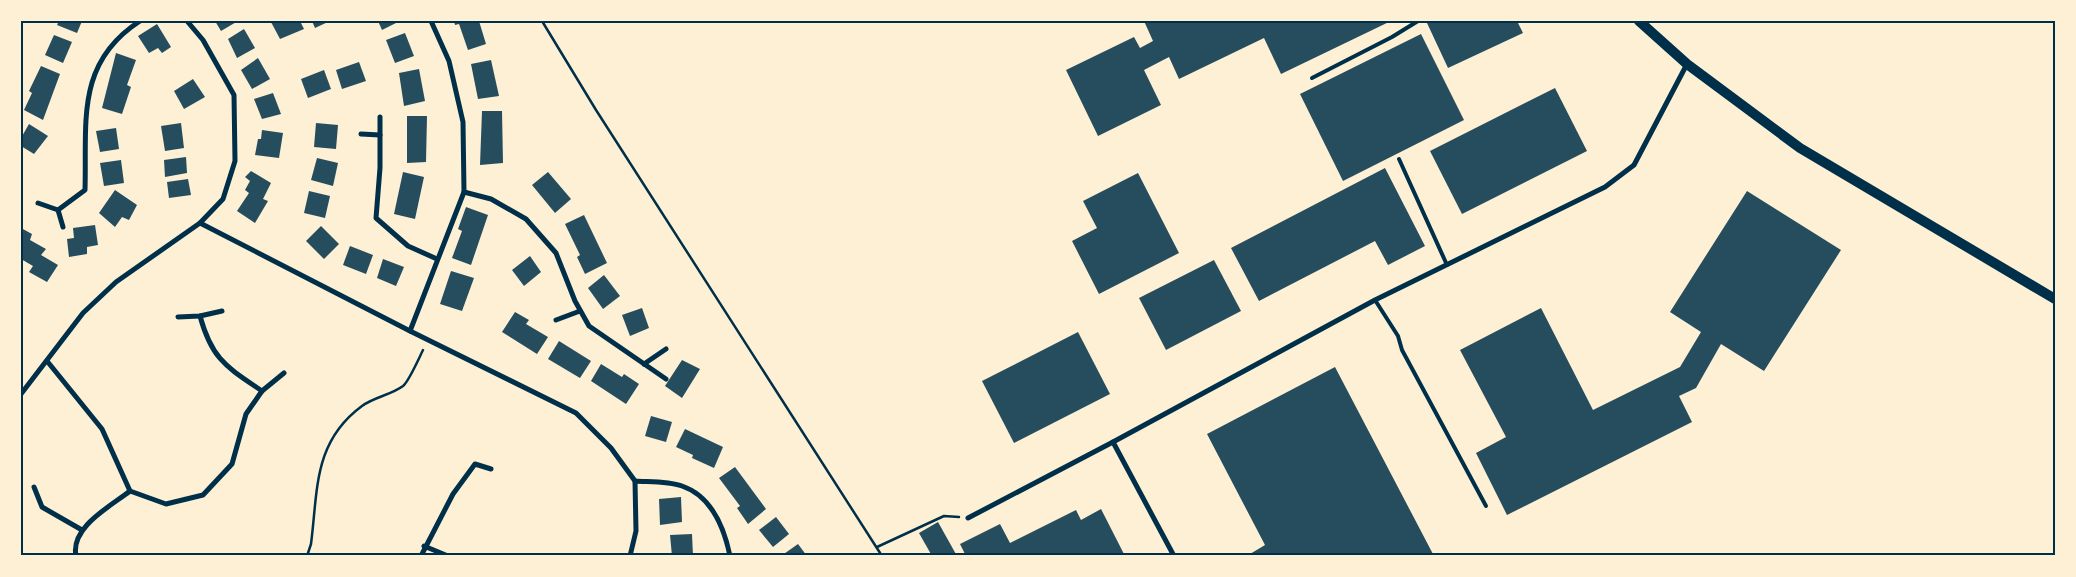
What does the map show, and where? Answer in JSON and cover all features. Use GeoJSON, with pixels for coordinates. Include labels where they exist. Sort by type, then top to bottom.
{"type":"FeatureCollection","features":[{"type":"Feature","properties":{"kind":"main road"},"geometry":{"type":"LineString","coordinates":[[1639,21],[1687,64],[1800,148],[2055,299]]}},
{"type":"Feature","properties":{"kind":"street"},"geometry":{"type":"LineString","coordinates":[[58,210],[85,190],[87,98],[100,60],[127,30],[140,21]]}},
{"type":"Feature","properties":{"kind":"street"},"geometry":{"type":"LineString","coordinates":[[21,394],[82,313],[116,282],[200,223],[223,199],[234,161],[234,96],[203,40],[187,21]]}},
{"type":"Feature","properties":{"kind":"street"},"geometry":{"type":"LineString","coordinates":[[410,331],[464,192],[463,122],[450,61],[431,21]]}},
{"type":"Feature","properties":{"kind":"street"},"geometry":{"type":"LineString","coordinates":[[968,518],[1375,300],[1605,187],[1634,165],[1687,64]]}},
{"type":"Feature","properties":{"kind":"street"},"geometry":{"type":"LineString","coordinates":[[380,117],[380,168],[376,218],[408,246],[437,259]]}},
{"type":"Feature","properties":{"kind":"street"},"geometry":{"type":"LineString","coordinates":[[360,134],[380,136]]}},
{"type":"Feature","properties":{"kind":"street"},"geometry":{"type":"LineString","coordinates":[[464,192],[491,199],[526,219],[556,254],[580,311],[589,326],[666,379]]}},
{"type":"Feature","properties":{"kind":"street"},"geometry":{"type":"LineString","coordinates":[[38,203],[58,210]]}},
{"type":"Feature","properties":{"kind":"street"},"geometry":{"type":"LineString","coordinates":[[58,210],[63,228]]}},
{"type":"Feature","properties":{"kind":"street"},"geometry":{"type":"LineString","coordinates":[[200,223],[410,331],[576,413],[611,448],[635,481],[636,531],[630,556]]}},
{"type":"Feature","properties":{"kind":"street"},"geometry":{"type":"LineString","coordinates":[[178,317],[200,316],[222,311]]}},
{"type":"Feature","properties":{"kind":"street"},"geometry":{"type":"LineString","coordinates":[[556,320],[580,311]]}},
{"type":"Feature","properties":{"kind":"street"},"geometry":{"type":"LineString","coordinates":[[200,316],[207,342],[226,366],[262,391]]}},
{"type":"Feature","properties":{"kind":"street"},"geometry":{"type":"LineString","coordinates":[[644,364],[666,349]]}},
{"type":"Feature","properties":{"kind":"street"},"geometry":{"type":"LineString","coordinates":[[47,360],[102,429],[130,491],[166,504],[203,495],[232,464],[246,414],[262,391],[284,373]]}},
{"type":"Feature","properties":{"kind":"street"},"geometry":{"type":"LineString","coordinates":[[1113,442],[1174,556]]}},
{"type":"Feature","properties":{"kind":"street"},"geometry":{"type":"LineString","coordinates":[[421,556],[424,546],[453,494],[475,464],[491,469]]}},
{"type":"Feature","properties":{"kind":"street"},"geometry":{"type":"LineString","coordinates":[[635,481],[681,486],[708,501],[727,539],[730,556]]}},
{"type":"Feature","properties":{"kind":"street"},"geometry":{"type":"LineString","coordinates":[[34,487],[42,507],[82,530]]}},
{"type":"Feature","properties":{"kind":"street"},"geometry":{"type":"LineString","coordinates":[[76,556],[74,548],[82,530],[130,491]]}},
{"type":"Feature","properties":{"kind":"street"},"geometry":{"type":"LineString","coordinates":[[424,546],[448,556]]}},
{"type":"Feature","properties":{"kind":"lane"},"geometry":{"type":"LineString","coordinates":[[1312,78],[1392,37],[1418,21]]}},
{"type":"Feature","properties":{"kind":"lane"},"geometry":{"type":"LineString","coordinates":[[1399,159],[1447,265]]}},
{"type":"Feature","properties":{"kind":"lane"},"geometry":{"type":"LineString","coordinates":[[1375,300],[1398,336],[1402,350],[1486,506]]}},
{"type":"Feature","properties":{"kind":"path"},"geometry":{"type":"LineString","coordinates":[[542,21],[596,110],[882,556]]}},
{"type":"Feature","properties":{"kind":"path"},"geometry":{"type":"LineString","coordinates":[[307,556],[311,544],[322,461],[332,436],[361,407],[372,399],[404,386],[428,340]]}},
{"type":"Feature","properties":{"kind":"path"},"geometry":{"type":"LineString","coordinates":[[877,547],[944,516],[968,518]]}},
{"type":"Feature","properties":{"kind":"building"},"geometry":{"type":"Polygon","coordinates":[[[59,21],[82,21],[77,33],[57,25],[59,21]]]}},
{"type":"Feature","properties":{"kind":"building"},"geometry":{"type":"Polygon","coordinates":[[[215,21],[238,21],[221,31],[215,21]]]}},
{"type":"Feature","properties":{"kind":"building"},"geometry":{"type":"Polygon","coordinates":[[[300,21],[304,29],[280,39],[271,22],[300,21]]]}},
{"type":"Feature","properties":{"kind":"building"},"geometry":{"type":"Polygon","coordinates":[[[312,21],[330,21],[315,28],[312,21]]]}},
{"type":"Feature","properties":{"kind":"building"},"geometry":{"type":"Polygon","coordinates":[[[378,21],[400,21],[382,30],[378,21]]]}},
{"type":"Feature","properties":{"kind":"building"},"geometry":{"type":"Polygon","coordinates":[[[454,21],[479,21],[486,44],[468,50],[459,24],[455,25],[454,21]]]}},
{"type":"Feature","properties":{"kind":"building"},"geometry":{"type":"Polygon","coordinates":[[[1144,21],[1391,21],[1281,74],[1264,38],[1179,79],[1169,57],[1144,70],[1161,105],[1098,136],[1066,70],[1134,37],[1140,48],[1153,41],[1144,21]]]}},
{"type":"Feature","properties":{"kind":"building"},"geometry":{"type":"Polygon","coordinates":[[[1431,21],[1517,21],[1523,33],[1448,68],[1427,23],[1431,21]]]}},
{"type":"Feature","properties":{"kind":"building"},"geometry":{"type":"Polygon","coordinates":[[[157,24],[171,47],[162,53],[158,48],[149,53],[138,36],[157,24]]]}},
{"type":"Feature","properties":{"kind":"building"},"geometry":{"type":"Polygon","coordinates":[[[244,29],[255,48],[237,58],[228,39],[244,29]]]}},
{"type":"Feature","properties":{"kind":"building"},"geometry":{"type":"Polygon","coordinates":[[[405,33],[414,56],[395,63],[386,40],[405,33]]]}},
{"type":"Feature","properties":{"kind":"building"},"geometry":{"type":"Polygon","coordinates":[[[1421,34],[1464,120],[1343,181],[1300,94],[1421,34]]]}},
{"type":"Feature","properties":{"kind":"building"},"geometry":{"type":"Polygon","coordinates":[[[54,35],[72,42],[63,63],[45,55],[54,35]]]}},
{"type":"Feature","properties":{"kind":"building"},"geometry":{"type":"Polygon","coordinates":[[[116,53],[136,60],[127,85],[131,87],[122,114],[102,108],[116,53]]]}},
{"type":"Feature","properties":{"kind":"building"},"geometry":{"type":"Polygon","coordinates":[[[258,58],[270,79],[252,89],[241,70],[258,58]]]}},
{"type":"Feature","properties":{"kind":"building"},"geometry":{"type":"Polygon","coordinates":[[[491,60],[499,96],[478,99],[471,64],[491,60]]]}},
{"type":"Feature","properties":{"kind":"building"},"geometry":{"type":"Polygon","coordinates":[[[359,62],[366,81],[342,89],[336,70],[359,62]]]}},
{"type":"Feature","properties":{"kind":"building"},"geometry":{"type":"Polygon","coordinates":[[[41,66],[60,74],[43,120],[24,110],[32,93],[29,91],[41,66]]]}},
{"type":"Feature","properties":{"kind":"building"},"geometry":{"type":"Polygon","coordinates":[[[419,69],[425,101],[404,106],[399,73],[419,69]]]}},
{"type":"Feature","properties":{"kind":"building"},"geometry":{"type":"Polygon","coordinates":[[[324,70],[331,89],[308,98],[301,79],[324,70]]]}},
{"type":"Feature","properties":{"kind":"building"},"geometry":{"type":"Polygon","coordinates":[[[193,79],[205,97],[184,109],[174,91],[193,79]]]}},
{"type":"Feature","properties":{"kind":"building"},"geometry":{"type":"Polygon","coordinates":[[[1555,88],[1587,151],[1462,214],[1430,151],[1555,88]]]}},
{"type":"Feature","properties":{"kind":"building"},"geometry":{"type":"Polygon","coordinates":[[[273,93],[281,114],[262,119],[254,99],[273,93]]]}},
{"type":"Feature","properties":{"kind":"building"},"geometry":{"type":"Polygon","coordinates":[[[482,111],[502,111],[503,163],[480,165],[482,111]]]}},
{"type":"Feature","properties":{"kind":"building"},"geometry":{"type":"Polygon","coordinates":[[[407,116],[427,116],[426,162],[407,163],[407,116]]]}},
{"type":"Feature","properties":{"kind":"building"},"geometry":{"type":"Polygon","coordinates":[[[181,123],[184,148],[165,151],[161,126],[181,123]]]}},
{"type":"Feature","properties":{"kind":"building"},"geometry":{"type":"Polygon","coordinates":[[[316,123],[338,125],[336,149],[314,147],[316,123]]]}},
{"type":"Feature","properties":{"kind":"building"},"geometry":{"type":"Polygon","coordinates":[[[29,124],[48,136],[34,154],[21,146],[21,138],[29,124]]]}},
{"type":"Feature","properties":{"kind":"building"},"geometry":{"type":"Polygon","coordinates":[[[116,128],[119,149],[100,152],[96,131],[116,128]]]}},
{"type":"Feature","properties":{"kind":"building"},"geometry":{"type":"Polygon","coordinates":[[[262,130],[283,133],[279,158],[255,155],[262,130]]]}},
{"type":"Feature","properties":{"kind":"building"},"geometry":{"type":"Polygon","coordinates":[[[186,157],[187,173],[165,177],[164,160],[186,157]]]}},
{"type":"Feature","properties":{"kind":"building"},"geometry":{"type":"Polygon","coordinates":[[[317,158],[338,163],[333,186],[311,180],[317,158]]]}},
{"type":"Feature","properties":{"kind":"building"},"geometry":{"type":"Polygon","coordinates":[[[121,160],[124,183],[104,186],[100,163],[121,160]]]}},
{"type":"Feature","properties":{"kind":"building"},"geometry":{"type":"Polygon","coordinates":[[[1385,168],[1425,246],[1388,265],[1375,241],[1259,301],[1231,248],[1385,168]]]}},
{"type":"Feature","properties":{"kind":"building"},"geometry":{"type":"Polygon","coordinates":[[[251,171],[271,183],[263,199],[268,201],[255,223],[237,211],[249,193],[245,190],[250,181],[245,177],[251,171]]]}},
{"type":"Feature","properties":{"kind":"building"},"geometry":{"type":"Polygon","coordinates":[[[403,172],[424,177],[415,219],[394,214],[403,172]]]}},
{"type":"Feature","properties":{"kind":"building"},"geometry":{"type":"Polygon","coordinates":[[[548,172],[571,199],[555,213],[532,185],[548,172]]]}},
{"type":"Feature","properties":{"kind":"building"},"geometry":{"type":"Polygon","coordinates":[[[1138,173],[1179,253],[1099,294],[1072,241],[1097,228],[1083,201],[1138,173]]]}},
{"type":"Feature","properties":{"kind":"building"},"geometry":{"type":"Polygon","coordinates":[[[188,179],[191,195],[169,198],[167,182],[188,179]]]}},
{"type":"Feature","properties":{"kind":"building"},"geometry":{"type":"Polygon","coordinates":[[[115,190],[137,205],[129,220],[122,217],[115,227],[99,213],[115,190]]]}},
{"type":"Feature","properties":{"kind":"building"},"geometry":{"type":"Polygon","coordinates":[[[309,191],[330,196],[325,218],[304,213],[309,191]]]}},
{"type":"Feature","properties":{"kind":"building"},"geometry":{"type":"Polygon","coordinates":[[[1747,191],[1841,250],[1764,371],[1721,344],[1696,388],[1679,396],[1692,422],[1507,515],[1476,453],[1506,437],[1460,350],[1541,308],[1593,410],[1680,367],[1701,332],[1670,312],[1747,191]]]}},
{"type":"Feature","properties":{"kind":"building"},"geometry":{"type":"Polygon","coordinates":[[[466,207],[488,215],[471,265],[452,258],[462,231],[458,229],[466,207]]]}},
{"type":"Feature","properties":{"kind":"building"},"geometry":{"type":"Polygon","coordinates":[[[584,215],[607,263],[585,274],[577,257],[580,255],[565,224],[584,215]]]}},
{"type":"Feature","properties":{"kind":"building"},"geometry":{"type":"Polygon","coordinates":[[[95,225],[98,245],[87,247],[87,254],[69,257],[67,239],[74,238],[73,228],[95,225]]]}},
{"type":"Feature","properties":{"kind":"building"},"geometry":{"type":"Polygon","coordinates":[[[321,226],[339,244],[324,259],[306,241],[321,226]]]}},
{"type":"Feature","properties":{"kind":"building"},"geometry":{"type":"Polygon","coordinates":[[[21,228],[32,234],[30,240],[46,249],[41,255],[58,265],[47,282],[29,272],[33,266],[21,259],[21,228]]]}},
{"type":"Feature","properties":{"kind":"building"},"geometry":{"type":"Polygon","coordinates":[[[350,246],[373,255],[366,274],[343,265],[350,246]]]}},
{"type":"Feature","properties":{"kind":"building"},"geometry":{"type":"Polygon","coordinates":[[[530,256],[541,272],[524,286],[512,270],[530,256]]]}},
{"type":"Feature","properties":{"kind":"building"},"geometry":{"type":"Polygon","coordinates":[[[383,259],[404,267],[396,286],[377,278],[383,259]]]}},
{"type":"Feature","properties":{"kind":"building"},"geometry":{"type":"Polygon","coordinates":[[[1214,260],[1241,311],[1166,350],[1139,298],[1214,260]]]}},
{"type":"Feature","properties":{"kind":"building"},"geometry":{"type":"Polygon","coordinates":[[[451,271],[474,278],[462,311],[440,304],[451,271]]]}},
{"type":"Feature","properties":{"kind":"building"},"geometry":{"type":"Polygon","coordinates":[[[604,275],[620,296],[603,309],[588,288],[604,275]]]}},
{"type":"Feature","properties":{"kind":"building"},"geometry":{"type":"Polygon","coordinates":[[[642,308],[649,328],[630,336],[622,315],[642,308]]]}},
{"type":"Feature","properties":{"kind":"building"},"geometry":{"type":"Polygon","coordinates":[[[515,312],[529,320],[526,324],[548,337],[537,354],[502,332],[515,312]]]}},
{"type":"Feature","properties":{"kind":"building"},"geometry":{"type":"Polygon","coordinates":[[[1078,332],[1110,394],[1014,443],[982,381],[1078,332]]]}},
{"type":"Feature","properties":{"kind":"building"},"geometry":{"type":"Polygon","coordinates":[[[559,341],[591,361],[580,378],[548,359],[559,341]]]}},
{"type":"Feature","properties":{"kind":"building"},"geometry":{"type":"Polygon","coordinates":[[[682,360],[700,369],[682,398],[665,386],[682,360]]]}},
{"type":"Feature","properties":{"kind":"building"},"geometry":{"type":"Polygon","coordinates":[[[601,364],[622,377],[624,374],[639,384],[626,404],[591,381],[601,364]]]}},
{"type":"Feature","properties":{"kind":"building"},"geometry":{"type":"Polygon","coordinates":[[[1335,367],[1434,556],[1251,556],[1250,554],[1265,545],[1207,434],[1335,367]]]}},
{"type":"Feature","properties":{"kind":"building"},"geometry":{"type":"Polygon","coordinates":[[[651,416],[672,422],[666,442],[645,436],[651,416]]]}},
{"type":"Feature","properties":{"kind":"building"},"geometry":{"type":"Polygon","coordinates":[[[685,429],[723,447],[714,468],[692,458],[693,455],[676,447],[685,429]]]}},
{"type":"Feature","properties":{"kind":"building"},"geometry":{"type":"Polygon","coordinates":[[[735,467],[766,509],[748,524],[737,508],[740,506],[719,478],[735,467]]]}},
{"type":"Feature","properties":{"kind":"building"},"geometry":{"type":"Polygon","coordinates":[[[681,497],[682,522],[660,525],[659,499],[681,497]]]}},
{"type":"Feature","properties":{"kind":"building"},"geometry":{"type":"Polygon","coordinates":[[[1101,509],[1125,556],[966,556],[960,544],[1000,524],[1010,543],[1076,510],[1081,520],[1101,509]]]}},
{"type":"Feature","properties":{"kind":"building"},"geometry":{"type":"Polygon","coordinates":[[[776,517],[789,534],[773,547],[759,530],[776,517]]]}},
{"type":"Feature","properties":{"kind":"building"},"geometry":{"type":"Polygon","coordinates":[[[938,522],[957,556],[932,556],[919,533],[938,522]]]}},
{"type":"Feature","properties":{"kind":"building"},"geometry":{"type":"Polygon","coordinates":[[[692,534],[693,556],[672,556],[670,535],[692,534]]]}},
{"type":"Feature","properties":{"kind":"building"},"geometry":{"type":"Polygon","coordinates":[[[798,544],[807,556],[781,556],[798,544]]]}}]}
